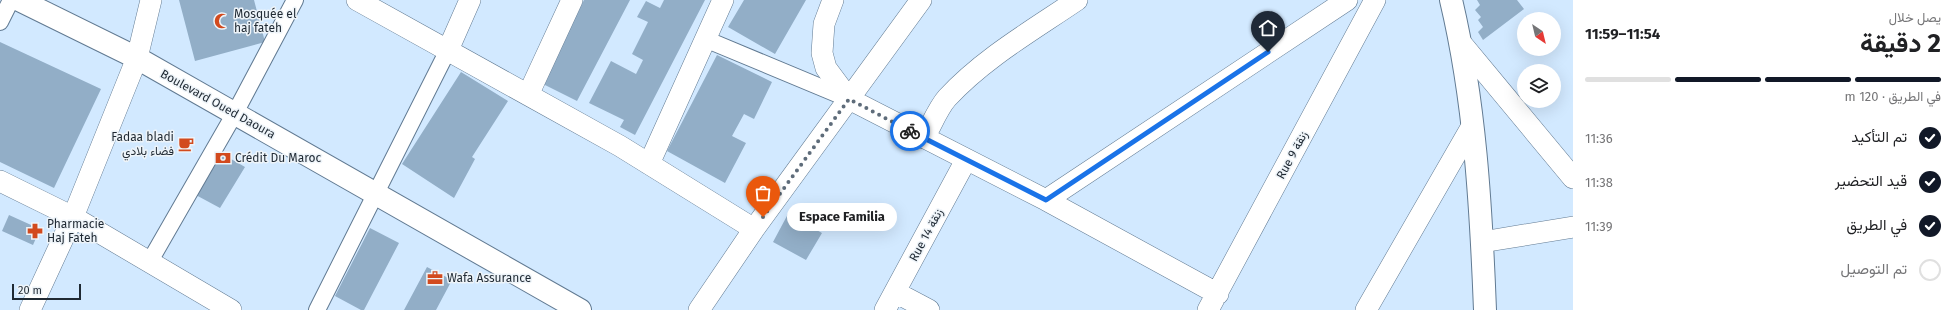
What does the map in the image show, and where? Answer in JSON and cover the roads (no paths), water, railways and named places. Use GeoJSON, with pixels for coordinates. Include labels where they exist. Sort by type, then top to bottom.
{"type":"FeatureCollection","features":[{"type":"Feature","properties":{"kind":"street"},"geometry":{"type":"LineString","coordinates":[[0,22],[11,0]]}},
{"type":"Feature","properties":{"kind":"street","name":"Boulevard Oued Daoura"},"geometry":{"type":"LineString","coordinates":[[19,0],[137,58],[580,310]]}},
{"type":"Feature","properties":{"kind":"street"},"geometry":{"type":"LineString","coordinates":[[30,310],[73,217],[137,58],[151,0]]}},
{"type":"Feature","properties":{"kind":"street"},"geometry":{"type":"LineString","coordinates":[[150,261],[235,113],[295,0]]}},
{"type":"Feature","properties":{"kind":"street"},"geometry":{"type":"LineString","coordinates":[[358,0],[649,164],[754,229]]}},
{"type":"Feature","properties":{"kind":"street"},"geometry":{"type":"LineString","coordinates":[[317,310],[448,50],[470,0]]}},
{"type":"Feature","properties":{"kind":"street"},"geometry":{"type":"LineString","coordinates":[[528,95],[572,0]]}},
{"type":"Feature","properties":{"kind":"street"},"geometry":{"type":"LineString","coordinates":[[649,164],[723,0]]}},
{"type":"Feature","properties":{"kind":"street"},"geometry":{"type":"LineString","coordinates":[[833,0],[824,24],[822,53],[826,68],[849,99]]}},
{"type":"Feature","properties":{"kind":"street"},"geometry":{"type":"LineString","coordinates":[[699,310],[754,229],[921,0]]}},
{"type":"Feature","properties":{"kind":"street"},"geometry":{"type":"LineString","coordinates":[[924,138],[946,99],[1006,48],[1077,0]]}},
{"type":"Feature","properties":{"kind":"street"},"geometry":{"type":"LineString","coordinates":[[1046,200],[1347,0]]}},
{"type":"Feature","properties":{"kind":"street","name":"Rue 9 زنقة"},"geometry":{"type":"LineString","coordinates":[[1213,302],[1374,0]]}},
{"type":"Feature","properties":{"kind":"street"},"geometry":{"type":"LineString","coordinates":[[1451,0],[1461,43],[1472,126],[1482,242],[1485,310]]}},
{"type":"Feature","properties":{"kind":"street"},"geometry":{"type":"LineString","coordinates":[[705,39],[849,99],[1046,200],[1213,302]]}},
{"type":"Feature","properties":{"kind":"street"},"geometry":{"type":"LineString","coordinates":[[1461,43],[1573,178]]}},
{"type":"Feature","properties":{"kind":"street"},"geometry":{"type":"LineString","coordinates":[[1366,310],[1472,126]]}},
{"type":"Feature","properties":{"kind":"street","name":"Rue 14 زنقة"},"geometry":{"type":"LineString","coordinates":[[884,310],[966,160]]}},
{"type":"Feature","properties":{"kind":"street"},"geometry":{"type":"LineString","coordinates":[[0,181],[73,217],[150,261],[197,302],[231,310]]}},
{"type":"Feature","properties":{"kind":"street"},"geometry":{"type":"LineString","coordinates":[[1482,242],[1573,227]]}},
{"type":"Feature","properties":{"kind":"street"},"geometry":{"type":"LineString","coordinates":[[895,292],[929,310]]}},
{"type":"Feature","properties":{"kind":"place","name":"Mosquée el haj fateh"},"geometry":{"type":"Point","coordinates":[222,21]}},
{"type":"Feature","properties":{"kind":"place","name":"Fadaa bladi فضاء بلادي"},"geometry":{"type":"Point","coordinates":[186,144]}},
{"type":"Feature","properties":{"kind":"place","name":"Crédit Du Maroc"},"geometry":{"type":"Point","coordinates":[223,158]}},
{"type":"Feature","properties":{"kind":"place","name":"Espace Familia"},"geometry":{"type":"Point","coordinates":[763,217]}},
{"type":"Feature","properties":{"kind":"place","name":"Pharmacie Haj Fateh"},"geometry":{"type":"Point","coordinates":[35,231]}},
{"type":"Feature","properties":{"kind":"place","name":"Wafa Assurance"},"geometry":{"type":"Point","coordinates":[435,278]}}]}
